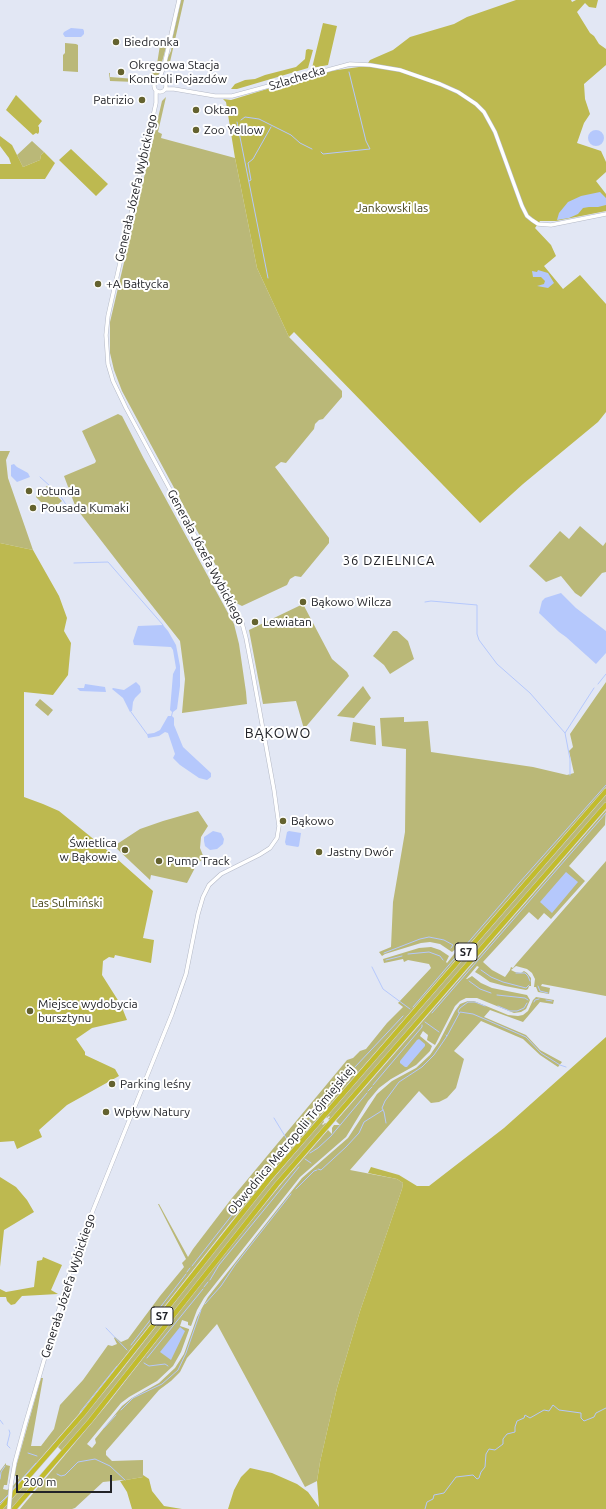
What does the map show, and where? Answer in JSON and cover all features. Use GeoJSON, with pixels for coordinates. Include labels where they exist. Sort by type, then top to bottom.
{"type":"FeatureCollection","features":[{"type":"Feature","properties":{"kind":"highway","name":"Obwodnica Metropolii Trójmiejskiej"},"geometry":{"type":"LineString","coordinates":[[0,1509],[83,1414],[254,1198],[325,1114],[606,791]]}},
{"type":"Feature","properties":{"kind":"highway","name":"Obwodnica Metropolii Trójmiejskiej"},"geometry":{"type":"LineString","coordinates":[[14,1509],[90,1421],[237,1234],[332,1120],[606,805]]}},
{"type":"Feature","properties":{"kind":"main road"},"geometry":{"type":"LineString","coordinates":[[162,82],[156,82],[154,85],[154,89],[156,91],[161,92],[165,90],[162,82],[164,66],[179,0]]}},
{"type":"Feature","properties":{"kind":"main road","name":"Szlachecka"},"geometry":{"type":"LineString","coordinates":[[165,90],[174,89],[215,96],[232,96],[350,64],[365,64],[384,67],[421,77],[458,92],[476,104],[484,112],[495,132],[525,213],[532,220],[542,225],[551,225],[606,214]]}},
{"type":"Feature","properties":{"kind":"main road","name":"Szlachecka"},"geometry":{"type":"LineString","coordinates":[[162,82],[174,89]]}},
{"type":"Feature","properties":{"kind":"main road","name":"Generała Józefa Wybickiego"},"geometry":{"type":"LineString","coordinates":[[156,91],[156,103]]}},
{"type":"Feature","properties":{"kind":"main road","name":"Generała Józefa Wybickiego"},"geometry":{"type":"LineString","coordinates":[[9,1509],[15,1462],[75,1255],[172,1014],[186,974],[198,914],[203,897],[209,885],[221,874],[270,848],[277,838],[279,826],[255,684],[242,623],[126,408],[113,381],[108,364],[106,335],[108,316],[156,103],[161,92]]}},
{"type":"Feature","properties":{"kind":"shaded area"},"geometry":{"type":"Polygon","coordinates":[[[181,0],[184,0],[170,62],[166,65],[171,51],[181,0]]]}},
{"type":"Feature","properties":{"kind":"shaded area"},"geometry":{"type":"Polygon","coordinates":[[[169,36],[158,77],[152,82],[142,82],[148,80],[157,64],[160,45],[169,36]]]}},
{"type":"Feature","properties":{"kind":"shaded area"},"geometry":{"type":"Polygon","coordinates":[[[65,43],[78,45],[78,72],[63,71],[65,43]]]}},
{"type":"Feature","properties":{"kind":"shaded area"},"geometry":{"type":"Polygon","coordinates":[[[109,73],[110,77],[135,79],[137,81],[110,81],[109,73]]]}},
{"type":"Feature","properties":{"kind":"shaded area"},"geometry":{"type":"Polygon","coordinates":[[[166,97],[158,132],[162,134],[161,138],[235,158],[257,268],[289,337],[342,391],[342,397],[323,419],[319,420],[315,424],[314,429],[286,463],[281,462],[275,467],[329,538],[329,543],[301,577],[295,576],[290,579],[287,585],[242,606],[236,603],[122,391],[114,370],[110,353],[110,322],[162,101],[166,97]]]}},
{"type":"Feature","properties":{"kind":"shaded area"},"geometry":{"type":"Polygon","coordinates":[[[32,141],[44,152],[41,155],[40,160],[23,167],[17,155],[32,141]]]}},
{"type":"Feature","properties":{"kind":"shaded area"},"geometry":{"type":"Polygon","coordinates":[[[118,414],[122,416],[234,624],[239,644],[247,704],[182,713],[185,679],[180,641],[76,508],[64,476],[95,463],[96,461],[82,431],[118,414]]]}},
{"type":"Feature","properties":{"kind":"shaded area"},"geometry":{"type":"Polygon","coordinates":[[[0,451],[10,451],[6,460],[8,478],[33,550],[0,543],[0,451]]]}},
{"type":"Feature","properties":{"kind":"shaded area"},"geometry":{"type":"Polygon","coordinates":[[[47,486],[62,501],[50,511],[36,497],[36,494],[47,486]]]}},
{"type":"Feature","properties":{"kind":"shaded area"},"geometry":{"type":"Polygon","coordinates":[[[580,526],[603,546],[606,542],[606,572],[602,573],[581,597],[575,593],[561,576],[546,582],[529,566],[560,531],[569,539],[580,526]]]}},
{"type":"Feature","properties":{"kind":"shaded area"},"geometry":{"type":"Polygon","coordinates":[[[303,604],[332,659],[347,672],[349,676],[304,729],[296,701],[263,704],[249,630],[303,604]]]}},
{"type":"Feature","properties":{"kind":"shaded area"},"geometry":{"type":"Polygon","coordinates":[[[393,631],[397,631],[408,641],[414,659],[390,674],[384,665],[373,656],[393,631]]]}},
{"type":"Feature","properties":{"kind":"shaded area"},"geometry":{"type":"Polygon","coordinates":[[[606,682],[606,787],[287,1154],[230,1223],[85,1407],[0,1505],[0,1471],[6,1463],[6,1465],[10,1466],[7,1485],[4,1485],[3,1489],[7,1490],[13,1486],[19,1478],[18,1476],[14,1476],[41,1378],[43,1378],[31,1446],[41,1446],[54,1429],[60,1405],[83,1380],[108,1345],[112,1346],[117,1344],[114,1338],[115,1337],[121,1342],[128,1339],[184,1267],[182,1263],[186,1259],[158,1204],[188,1257],[232,1198],[347,1060],[353,1058],[360,1051],[366,1049],[387,1023],[403,1007],[398,1003],[431,968],[429,964],[408,960],[404,962],[403,959],[384,963],[383,959],[419,948],[431,947],[440,950],[449,956],[446,962],[447,963],[458,949],[457,948],[452,952],[440,944],[430,942],[421,943],[382,956],[379,952],[391,947],[393,902],[405,832],[406,749],[382,746],[380,718],[404,717],[404,722],[428,721],[431,752],[533,767],[567,775],[574,773],[569,751],[573,747],[570,734],[606,682]]]}},
{"type":"Feature","properties":{"kind":"shaded area"},"geometry":{"type":"Polygon","coordinates":[[[363,686],[371,698],[354,718],[337,716],[363,686]]]}},
{"type":"Feature","properties":{"kind":"shaded area"},"geometry":{"type":"Polygon","coordinates":[[[40,699],[53,710],[48,716],[35,705],[40,699]]]}},
{"type":"Feature","properties":{"kind":"shaded area"},"geometry":{"type":"Polygon","coordinates":[[[353,722],[375,726],[376,745],[350,741],[353,722]]]}},
{"type":"Feature","properties":{"kind":"shaded area"},"geometry":{"type":"Polygon","coordinates":[[[606,795],[606,803],[330,1120],[328,1119],[330,1117],[329,1116],[327,1118],[326,1117],[606,795]]]}},
{"type":"Feature","properties":{"kind":"shaded area"},"geometry":{"type":"Polygon","coordinates":[[[606,810],[605,825],[569,866],[585,881],[551,919],[544,913],[538,920],[529,912],[483,962],[492,970],[505,977],[511,967],[513,968],[606,861],[606,996],[542,984],[541,986],[550,988],[549,994],[538,992],[536,987],[534,987],[535,979],[532,973],[527,969],[516,966],[511,970],[521,973],[524,971],[527,973],[531,978],[531,986],[529,986],[526,990],[505,986],[490,982],[475,972],[479,967],[477,966],[466,979],[472,976],[481,983],[492,988],[527,995],[530,1000],[526,1009],[521,1012],[514,1013],[477,998],[466,998],[455,1006],[435,1045],[427,1040],[428,1035],[423,1031],[420,1036],[432,1046],[430,1051],[416,1065],[391,1079],[379,1088],[368,1101],[346,1137],[300,1177],[204,1298],[197,1310],[191,1326],[188,1325],[188,1322],[182,1320],[180,1326],[189,1330],[181,1352],[173,1366],[157,1381],[121,1403],[87,1444],[92,1448],[96,1443],[95,1439],[122,1406],[132,1398],[159,1383],[175,1368],[184,1354],[197,1317],[208,1297],[302,1178],[348,1138],[377,1094],[392,1081],[416,1068],[430,1055],[460,1004],[468,1001],[474,1001],[508,1015],[518,1016],[523,1015],[528,1011],[536,997],[554,1000],[553,1004],[540,1002],[523,1022],[490,1010],[484,1017],[526,1035],[540,1050],[562,1062],[558,1067],[540,1055],[523,1039],[481,1021],[454,1051],[464,1059],[456,1088],[447,1098],[439,1102],[431,1103],[419,1091],[350,1170],[397,1179],[403,1183],[360,1311],[337,1388],[317,1481],[305,1487],[217,1324],[187,1358],[180,1372],[159,1390],[106,1451],[106,1455],[112,1461],[143,1460],[143,1477],[125,1481],[103,1482],[75,1508],[72,1509],[20,1509],[109,1402],[221,1258],[282,1183],[328,1130],[332,1134],[332,1128],[334,1125],[340,1125],[336,1121],[606,810]]]}},
{"type":"Feature","properties":{"kind":"shaded area"},"geometry":{"type":"Polygon","coordinates":[[[198,811],[208,826],[201,837],[200,848],[204,858],[197,864],[187,883],[151,875],[150,880],[114,846],[140,829],[198,811]]]}},
{"type":"Feature","properties":{"kind":"shaded area"},"geometry":{"type":"Polygon","coordinates":[[[323,1120],[323,1125],[325,1123],[327,1124],[239,1229],[63,1452],[58,1447],[118,1375],[245,1212],[323,1120]]]}},
{"type":"Feature","properties":{"kind":"shaded area"},"geometry":{"type":"Polygon","coordinates":[[[29,1480],[34,1484],[12,1509],[2,1509],[29,1480]]]}},
{"type":"Feature","properties":{"kind":"green space","name":"Jankowski las"},"geometry":{"type":"Polygon","coordinates":[[[516,0],[571,0],[572,2],[576,0],[598,0],[596,8],[589,7],[585,3],[577,12],[590,33],[599,44],[606,49],[606,65],[584,84],[585,99],[590,114],[584,123],[577,143],[601,151],[606,162],[606,172],[596,181],[606,194],[606,211],[556,221],[540,221],[535,228],[551,245],[556,256],[544,266],[563,289],[580,275],[606,304],[606,412],[598,422],[523,484],[480,523],[294,332],[289,337],[257,268],[235,158],[226,102],[223,99],[231,100],[323,72],[366,66],[370,60],[393,50],[410,37],[454,24],[467,17],[516,0]]]}},
{"type":"Feature","properties":{"kind":"green space"},"geometry":{"type":"Polygon","coordinates":[[[323,23],[337,26],[328,65],[312,68],[323,23]]]}},
{"type":"Feature","properties":{"kind":"green space"},"geometry":{"type":"Polygon","coordinates":[[[306,50],[313,50],[308,68],[237,89],[231,89],[235,84],[245,80],[255,79],[296,67],[305,59],[306,50]]]}},
{"type":"Feature","properties":{"kind":"green space"},"geometry":{"type":"Polygon","coordinates":[[[16,95],[42,121],[38,126],[38,134],[36,133],[33,135],[6,110],[16,95]]]}},
{"type":"Feature","properties":{"kind":"green space"},"geometry":{"type":"Polygon","coordinates":[[[0,136],[12,145],[23,167],[40,160],[41,155],[44,152],[55,163],[45,179],[0,179],[0,164],[11,164],[9,158],[0,146],[0,136]]]}},
{"type":"Feature","properties":{"kind":"green space"},"geometry":{"type":"Polygon","coordinates":[[[71,149],[108,184],[96,196],[59,160],[71,149]]]}},
{"type":"Feature","properties":{"kind":"green space","name":"Las Sulmiński"},"geometry":{"type":"Polygon","coordinates":[[[0,543],[33,550],[59,596],[67,618],[64,631],[71,643],[68,675],[53,695],[24,692],[24,797],[59,811],[107,850],[153,891],[143,938],[154,940],[151,963],[115,955],[114,958],[109,957],[103,961],[102,975],[121,1005],[127,1020],[92,1028],[76,1039],[85,1052],[85,1055],[115,1069],[119,1076],[67,1105],[39,1130],[42,1137],[17,1149],[14,1141],[0,1142],[0,543]]]}},
{"type":"Feature","properties":{"kind":"green space"},"geometry":{"type":"Polygon","coordinates":[[[606,1037],[606,1509],[228,1509],[234,1490],[241,1477],[250,1468],[272,1473],[297,1484],[308,1492],[319,1507],[317,1481],[337,1388],[360,1311],[403,1183],[397,1179],[368,1173],[371,1167],[399,1175],[417,1186],[429,1186],[504,1128],[606,1037]]]}},
{"type":"Feature","properties":{"kind":"green space"},"geometry":{"type":"Polygon","coordinates":[[[0,1177],[16,1187],[27,1200],[34,1212],[4,1230],[0,1267],[0,1177]]]}},
{"type":"Feature","properties":{"kind":"green space"},"geometry":{"type":"Polygon","coordinates":[[[43,1257],[62,1265],[51,1290],[58,1294],[22,1296],[15,1304],[11,1305],[7,1301],[6,1297],[0,1297],[0,1289],[6,1292],[34,1287],[37,1261],[42,1260],[43,1257]]]}},
{"type":"Feature","properties":{"kind":"green space"},"geometry":{"type":"Polygon","coordinates":[[[143,1475],[149,1479],[152,1491],[164,1506],[182,1509],[132,1509],[127,1492],[120,1481],[143,1477],[143,1475]]]}},
{"type":"Feature","properties":{"kind":"water"},"geometry":{"type":"Polygon","coordinates":[[[71,28],[83,29],[84,34],[81,37],[65,37],[63,34],[64,32],[71,28]]]}},
{"type":"Feature","properties":{"kind":"water"},"geometry":{"type":"Polygon","coordinates":[[[596,130],[603,135],[604,138],[599,145],[596,146],[589,141],[588,138],[593,131],[596,130]]]}},
{"type":"Feature","properties":{"kind":"water"},"geometry":{"type":"Polygon","coordinates":[[[600,192],[606,198],[606,205],[583,208],[578,214],[569,218],[557,220],[559,213],[568,202],[581,196],[600,192]]]}},
{"type":"Feature","properties":{"kind":"water"},"geometry":{"type":"Polygon","coordinates":[[[538,270],[548,273],[554,283],[548,288],[537,286],[544,284],[545,281],[541,277],[533,277],[532,271],[537,272],[538,270]]]}},
{"type":"Feature","properties":{"kind":"water"},"geometry":{"type":"Polygon","coordinates":[[[14,464],[28,473],[30,477],[17,482],[11,476],[11,465],[14,464]]]}},
{"type":"Feature","properties":{"kind":"water"},"geometry":{"type":"Polygon","coordinates":[[[561,593],[576,608],[606,631],[606,653],[596,664],[539,613],[542,601],[545,598],[561,593]]]}},
{"type":"Feature","properties":{"kind":"water"},"geometry":{"type":"Polygon","coordinates":[[[163,625],[176,645],[180,666],[180,686],[177,709],[173,712],[172,716],[174,718],[174,725],[183,747],[211,773],[211,777],[207,780],[199,778],[180,765],[173,758],[175,754],[168,733],[165,732],[159,736],[148,738],[147,734],[160,730],[168,716],[171,716],[172,712],[170,710],[173,674],[176,668],[173,650],[171,647],[134,645],[133,641],[138,626],[163,625]]]}},
{"type":"Feature","properties":{"kind":"water"},"geometry":{"type":"Polygon","coordinates":[[[136,682],[140,686],[141,692],[135,698],[132,711],[130,712],[123,698],[112,689],[124,690],[136,682]]]}},
{"type":"Feature","properties":{"kind":"water"},"geometry":{"type":"Polygon","coordinates":[[[85,684],[105,687],[106,692],[80,691],[77,688],[84,688],[85,684]]]}},
{"type":"Feature","properties":{"kind":"water"},"geometry":{"type":"Polygon","coordinates":[[[213,831],[221,833],[224,839],[223,844],[217,849],[210,850],[205,846],[204,837],[213,831]]]}},
{"type":"Feature","properties":{"kind":"water"},"geometry":{"type":"Polygon","coordinates":[[[287,832],[301,833],[298,847],[286,845],[285,842],[287,832]]]}},
{"type":"Feature","properties":{"kind":"water"},"geometry":{"type":"Polygon","coordinates":[[[566,872],[578,882],[552,913],[540,902],[566,872]]]}},
{"type":"Feature","properties":{"kind":"water"},"geometry":{"type":"Polygon","coordinates":[[[419,1039],[425,1044],[425,1046],[407,1067],[405,1067],[400,1063],[400,1061],[419,1039]]]}},
{"type":"Feature","properties":{"kind":"water"},"geometry":{"type":"Polygon","coordinates":[[[180,1327],[185,1331],[171,1360],[160,1352],[180,1327]]]}},
{"type":"Feature","properties":{"kind":"waterway"},"geometry":{"type":"LineString","coordinates":[[321,152],[323,154],[370,149],[366,141],[349,72]]}},
{"type":"Feature","properties":{"kind":"waterway"},"geometry":{"type":"LineString","coordinates":[[241,120],[245,117],[259,119],[291,135],[300,143],[312,149]]}},
{"type":"Feature","properties":{"kind":"waterway"},"geometry":{"type":"LineString","coordinates":[[237,122],[268,278]]}},
{"type":"Feature","properties":{"kind":"waterway"},"geometry":{"type":"LineString","coordinates":[[249,181],[251,180],[248,163],[253,159],[271,127]]}},
{"type":"Feature","properties":{"kind":"waterway"},"geometry":{"type":"LineString","coordinates":[[40,477],[59,494],[69,509]]}},
{"type":"Feature","properties":{"kind":"waterway"},"geometry":{"type":"LineString","coordinates":[[74,563],[108,562],[163,625]]}},
{"type":"Feature","properties":{"kind":"waterway"},"geometry":{"type":"LineString","coordinates":[[425,602],[431,601],[477,605],[477,634],[479,640],[497,664],[530,693],[565,733]]}},
{"type":"Feature","properties":{"kind":"waterway"},"geometry":{"type":"LineString","coordinates":[[598,684],[606,674]]}},
{"type":"Feature","properties":{"kind":"waterway"},"geometry":{"type":"LineString","coordinates":[[570,775],[570,759],[565,733],[594,688]]}},
{"type":"Feature","properties":{"kind":"waterway"},"geometry":{"type":"LineString","coordinates":[[131,712],[147,734]]}},
{"type":"Feature","properties":{"kind":"waterway"},"geometry":{"type":"LineString","coordinates":[[413,1007],[519,883],[606,785]]}},
{"type":"Feature","properties":{"kind":"waterway"},"geometry":{"type":"LineString","coordinates":[[432,1013],[606,813]]}},
{"type":"Feature","properties":{"kind":"waterway"},"geometry":{"type":"LineString","coordinates":[[384,953],[429,937],[444,940],[453,945],[451,948]]}},
{"type":"Feature","properties":{"kind":"waterway"},"geometry":{"type":"LineString","coordinates":[[408,954],[429,952],[440,956],[443,960]]}},
{"type":"Feature","properties":{"kind":"waterway"},"geometry":{"type":"LineString","coordinates":[[386,960],[402,956]]}},
{"type":"Feature","properties":{"kind":"waterway"},"geometry":{"type":"LineString","coordinates":[[372,967],[383,989],[410,1009]]}},
{"type":"Feature","properties":{"kind":"waterway"},"geometry":{"type":"LineString","coordinates":[[481,970],[491,977],[503,982],[526,988],[529,985]]}},
{"type":"Feature","properties":{"kind":"waterway"},"geometry":{"type":"LineString","coordinates":[[516,973],[525,973],[530,981]]}},
{"type":"Feature","properties":{"kind":"waterway"},"geometry":{"type":"LineString","coordinates":[[469,981],[480,989],[491,993]]}},
{"type":"Feature","properties":{"kind":"waterway"},"geometry":{"type":"LineString","coordinates":[[538,986],[540,991],[548,993]]}},
{"type":"Feature","properties":{"kind":"waterway"},"geometry":{"type":"LineString","coordinates":[[497,995],[525,998],[528,1000]]}},
{"type":"Feature","properties":{"kind":"waterway"},"geometry":{"type":"LineString","coordinates":[[534,1002],[535,1000],[539,999]]}},
{"type":"Feature","properties":{"kind":"waterway"},"geometry":{"type":"LineString","coordinates":[[546,1000],[552,1001]]}},
{"type":"Feature","properties":{"kind":"waterway"},"geometry":{"type":"LineString","coordinates":[[459,1013],[458,1011],[460,1008],[468,1002],[475,1002],[485,1006]]}},
{"type":"Feature","properties":{"kind":"waterway"},"geometry":{"type":"LineString","coordinates":[[498,1006],[510,1011],[517,1011],[524,1008],[527,1003]]}},
{"type":"Feature","properties":{"kind":"waterway"},"geometry":{"type":"LineString","coordinates":[[447,1036],[460,1012],[473,1014],[526,1037],[541,1053],[566,1067]]}},
{"type":"Feature","properties":{"kind":"waterway"},"geometry":{"type":"LineString","coordinates":[[355,1067],[403,1016]]}},
{"type":"Feature","properties":{"kind":"waterway"},"geometry":{"type":"LineString","coordinates":[[425,1022],[439,1032]]}},
{"type":"Feature","properties":{"kind":"waterway"},"geometry":{"type":"LineString","coordinates":[[373,1085],[422,1027],[422,1025]]}},
{"type":"Feature","properties":{"kind":"waterway"},"geometry":{"type":"LineString","coordinates":[[386,1123],[382,1108],[385,1101],[399,1082],[422,1067],[434,1055],[447,1036],[446,1035]]}},
{"type":"Feature","properties":{"kind":"waterway"},"geometry":{"type":"LineString","coordinates":[[350,1074],[354,1069]]}},
{"type":"Feature","properties":{"kind":"waterway"},"geometry":{"type":"LineString","coordinates":[[321,1106],[349,1075]]}},
{"type":"Feature","properties":{"kind":"waterway"},"geometry":{"type":"LineString","coordinates":[[368,1091],[372,1087]]}},
{"type":"Feature","properties":{"kind":"waterway"},"geometry":{"type":"LineString","coordinates":[[310,1153],[331,1136],[367,1093]]}},
{"type":"Feature","properties":{"kind":"waterway"},"geometry":{"type":"LineString","coordinates":[[313,1115],[319,1108]]}},
{"type":"Feature","properties":{"kind":"waterway"},"geometry":{"type":"LineString","coordinates":[[318,1169],[321,1170],[346,1147],[359,1133],[364,1122],[383,1110]]}},
{"type":"Feature","properties":{"kind":"waterway"},"geometry":{"type":"LineString","coordinates":[[293,1142],[312,1117]]}},
{"type":"Feature","properties":{"kind":"waterway"},"geometry":{"type":"LineString","coordinates":[[274,1118],[291,1146]]}},
{"type":"Feature","properties":{"kind":"waterway"},"geometry":{"type":"LineString","coordinates":[[192,1266],[243,1201],[284,1154]]}},
{"type":"Feature","properties":{"kind":"waterway"},"geometry":{"type":"LineString","coordinates":[[305,1159],[311,1163]]}},
{"type":"Feature","properties":{"kind":"waterway"},"geometry":{"type":"LineString","coordinates":[[210,1280],[219,1265],[299,1167]]}},
{"type":"Feature","properties":{"kind":"waterway"},"geometry":{"type":"LineString","coordinates":[[296,1189],[314,1171],[317,1170]]}},
{"type":"Feature","properties":{"kind":"waterway"},"geometry":{"type":"LineString","coordinates":[[205,1304],[221,1286],[235,1265],[291,1194]]}},
{"type":"Feature","properties":{"kind":"waterway"},"geometry":{"type":"LineString","coordinates":[[187,1272],[190,1268]]}},
{"type":"Feature","properties":{"kind":"waterway"},"geometry":{"type":"LineString","coordinates":[[131,1345],[186,1274]]}},
{"type":"Feature","properties":{"kind":"waterway"},"geometry":{"type":"LineString","coordinates":[[204,1287],[208,1282]]}},
{"type":"Feature","properties":{"kind":"waterway"},"geometry":{"type":"LineString","coordinates":[[147,1358],[203,1289]]}},
{"type":"Feature","properties":{"kind":"waterway"},"geometry":{"type":"LineString","coordinates":[[121,1410],[133,1398],[162,1384],[178,1370],[186,1353],[201,1310]]}},
{"type":"Feature","properties":{"kind":"waterway"},"geometry":{"type":"LineString","coordinates":[[106,1328],[127,1350]]}},
{"type":"Feature","properties":{"kind":"waterway"},"geometry":{"type":"LineString","coordinates":[[144,1363],[149,1366],[165,1364],[168,1366]]}},
{"type":"Feature","properties":{"kind":"waterway"},"geometry":{"type":"LineString","coordinates":[[80,1412],[117,1366]]}},
{"type":"Feature","properties":{"kind":"waterway"},"geometry":{"type":"LineString","coordinates":[[425,1509],[427,1502],[433,1499],[434,1495],[444,1493],[456,1477],[473,1475],[477,1479],[479,1478],[485,1467],[486,1454],[489,1449],[495,1450],[503,1444],[503,1439],[507,1434],[515,1432],[517,1421],[524,1418],[525,1415],[530,1418],[544,1410],[549,1411],[553,1405],[559,1410],[581,1413],[581,1418],[584,1421],[594,1417],[596,1413],[606,1408]]}},
{"type":"Feature","properties":{"kind":"waterway"},"geometry":{"type":"LineString","coordinates":[[104,1428],[116,1415]]}},
{"type":"Feature","properties":{"kind":"waterway"},"geometry":{"type":"LineString","coordinates":[[0,1420],[3,1424]]}},
{"type":"Feature","properties":{"kind":"waterway"},"geometry":{"type":"LineString","coordinates":[[9,1430],[10,1433],[7,1445],[10,1448]]}},
{"type":"Feature","properties":{"kind":"waterway"},"geometry":{"type":"LineString","coordinates":[[28,1453],[37,1456]]}},
{"type":"Feature","properties":{"kind":"waterway"},"geometry":{"type":"LineString","coordinates":[[57,1474],[61,1476],[65,1475],[78,1462],[95,1459],[110,1466],[125,1480]]}},
{"type":"Feature","properties":{"kind":"waterway"},"geometry":{"type":"LineString","coordinates":[[12,1490],[36,1463]]}},
{"type":"Feature","properties":{"kind":"waterway"},"geometry":{"type":"LineString","coordinates":[[0,1479],[1,1472],[5,1466]]}},
{"type":"Feature","properties":{"kind":"waterway"},"geometry":{"type":"LineString","coordinates":[[0,1503],[9,1494]]}},
{"type":"Feature","properties":{"kind":"place","name":"Biedronka"},"geometry":{"type":"Point","coordinates":[116,42]}},
{"type":"Feature","properties":{"kind":"place","name":"Okręgowa Stacja Kontroli Pojazdów"},"geometry":{"type":"Point","coordinates":[121,72]}},
{"type":"Feature","properties":{"kind":"place","name":"Patrizio"},"geometry":{"type":"Point","coordinates":[142,100]}},
{"type":"Feature","properties":{"kind":"place","name":"Oktan"},"geometry":{"type":"Point","coordinates":[196,110]}},
{"type":"Feature","properties":{"kind":"place","name":"Zoo Yellow"},"geometry":{"type":"Point","coordinates":[196,130]}},
{"type":"Feature","properties":{"kind":"place","name":"+A Bałtycka"},"geometry":{"type":"Point","coordinates":[98,284]}},
{"type":"Feature","properties":{"kind":"place","name":"rotunda"},"geometry":{"type":"Point","coordinates":[29,491]}},
{"type":"Feature","properties":{"kind":"place","name":"Pousada Kumaki"},"geometry":{"type":"Point","coordinates":[33,508]}},
{"type":"Feature","properties":{"kind":"place","name":"Bąkowo Wilcza"},"geometry":{"type":"Point","coordinates":[303,602]}},
{"type":"Feature","properties":{"kind":"place","name":"Lewiatan"},"geometry":{"type":"Point","coordinates":[255,622]}},
{"type":"Feature","properties":{"kind":"place","name":"Bąkowo"},"geometry":{"type":"Point","coordinates":[283,821]}},
{"type":"Feature","properties":{"kind":"place","name":"Świetlica w Bąkowie"},"geometry":{"type":"Point","coordinates":[125,850]}},
{"type":"Feature","properties":{"kind":"place","name":"Jastny Dwór"},"geometry":{"type":"Point","coordinates":[319,852]}},
{"type":"Feature","properties":{"kind":"place","name":"Pump Track"},"geometry":{"type":"Point","coordinates":[159,861]}},
{"type":"Feature","properties":{"kind":"place","name":"Miejsce wydobycia bursztynu"},"geometry":{"type":"Point","coordinates":[30,1011]}},
{"type":"Feature","properties":{"kind":"place","name":"Parking leśny"},"geometry":{"type":"Point","coordinates":[112,1084]}},
{"type":"Feature","properties":{"kind":"place","name":"Wpływ Natury"},"geometry":{"type":"Point","coordinates":[106,1112]}},
{"type":"Feature","properties":{"kind":"district","name":"36 DZIELNICA"},"geometry":{"type":"Point","coordinates":[389,561]}},
{"type":"Feature","properties":{"kind":"district","name":"BĄKOWO"},"geometry":{"type":"Point","coordinates":[278,733]}}]}
